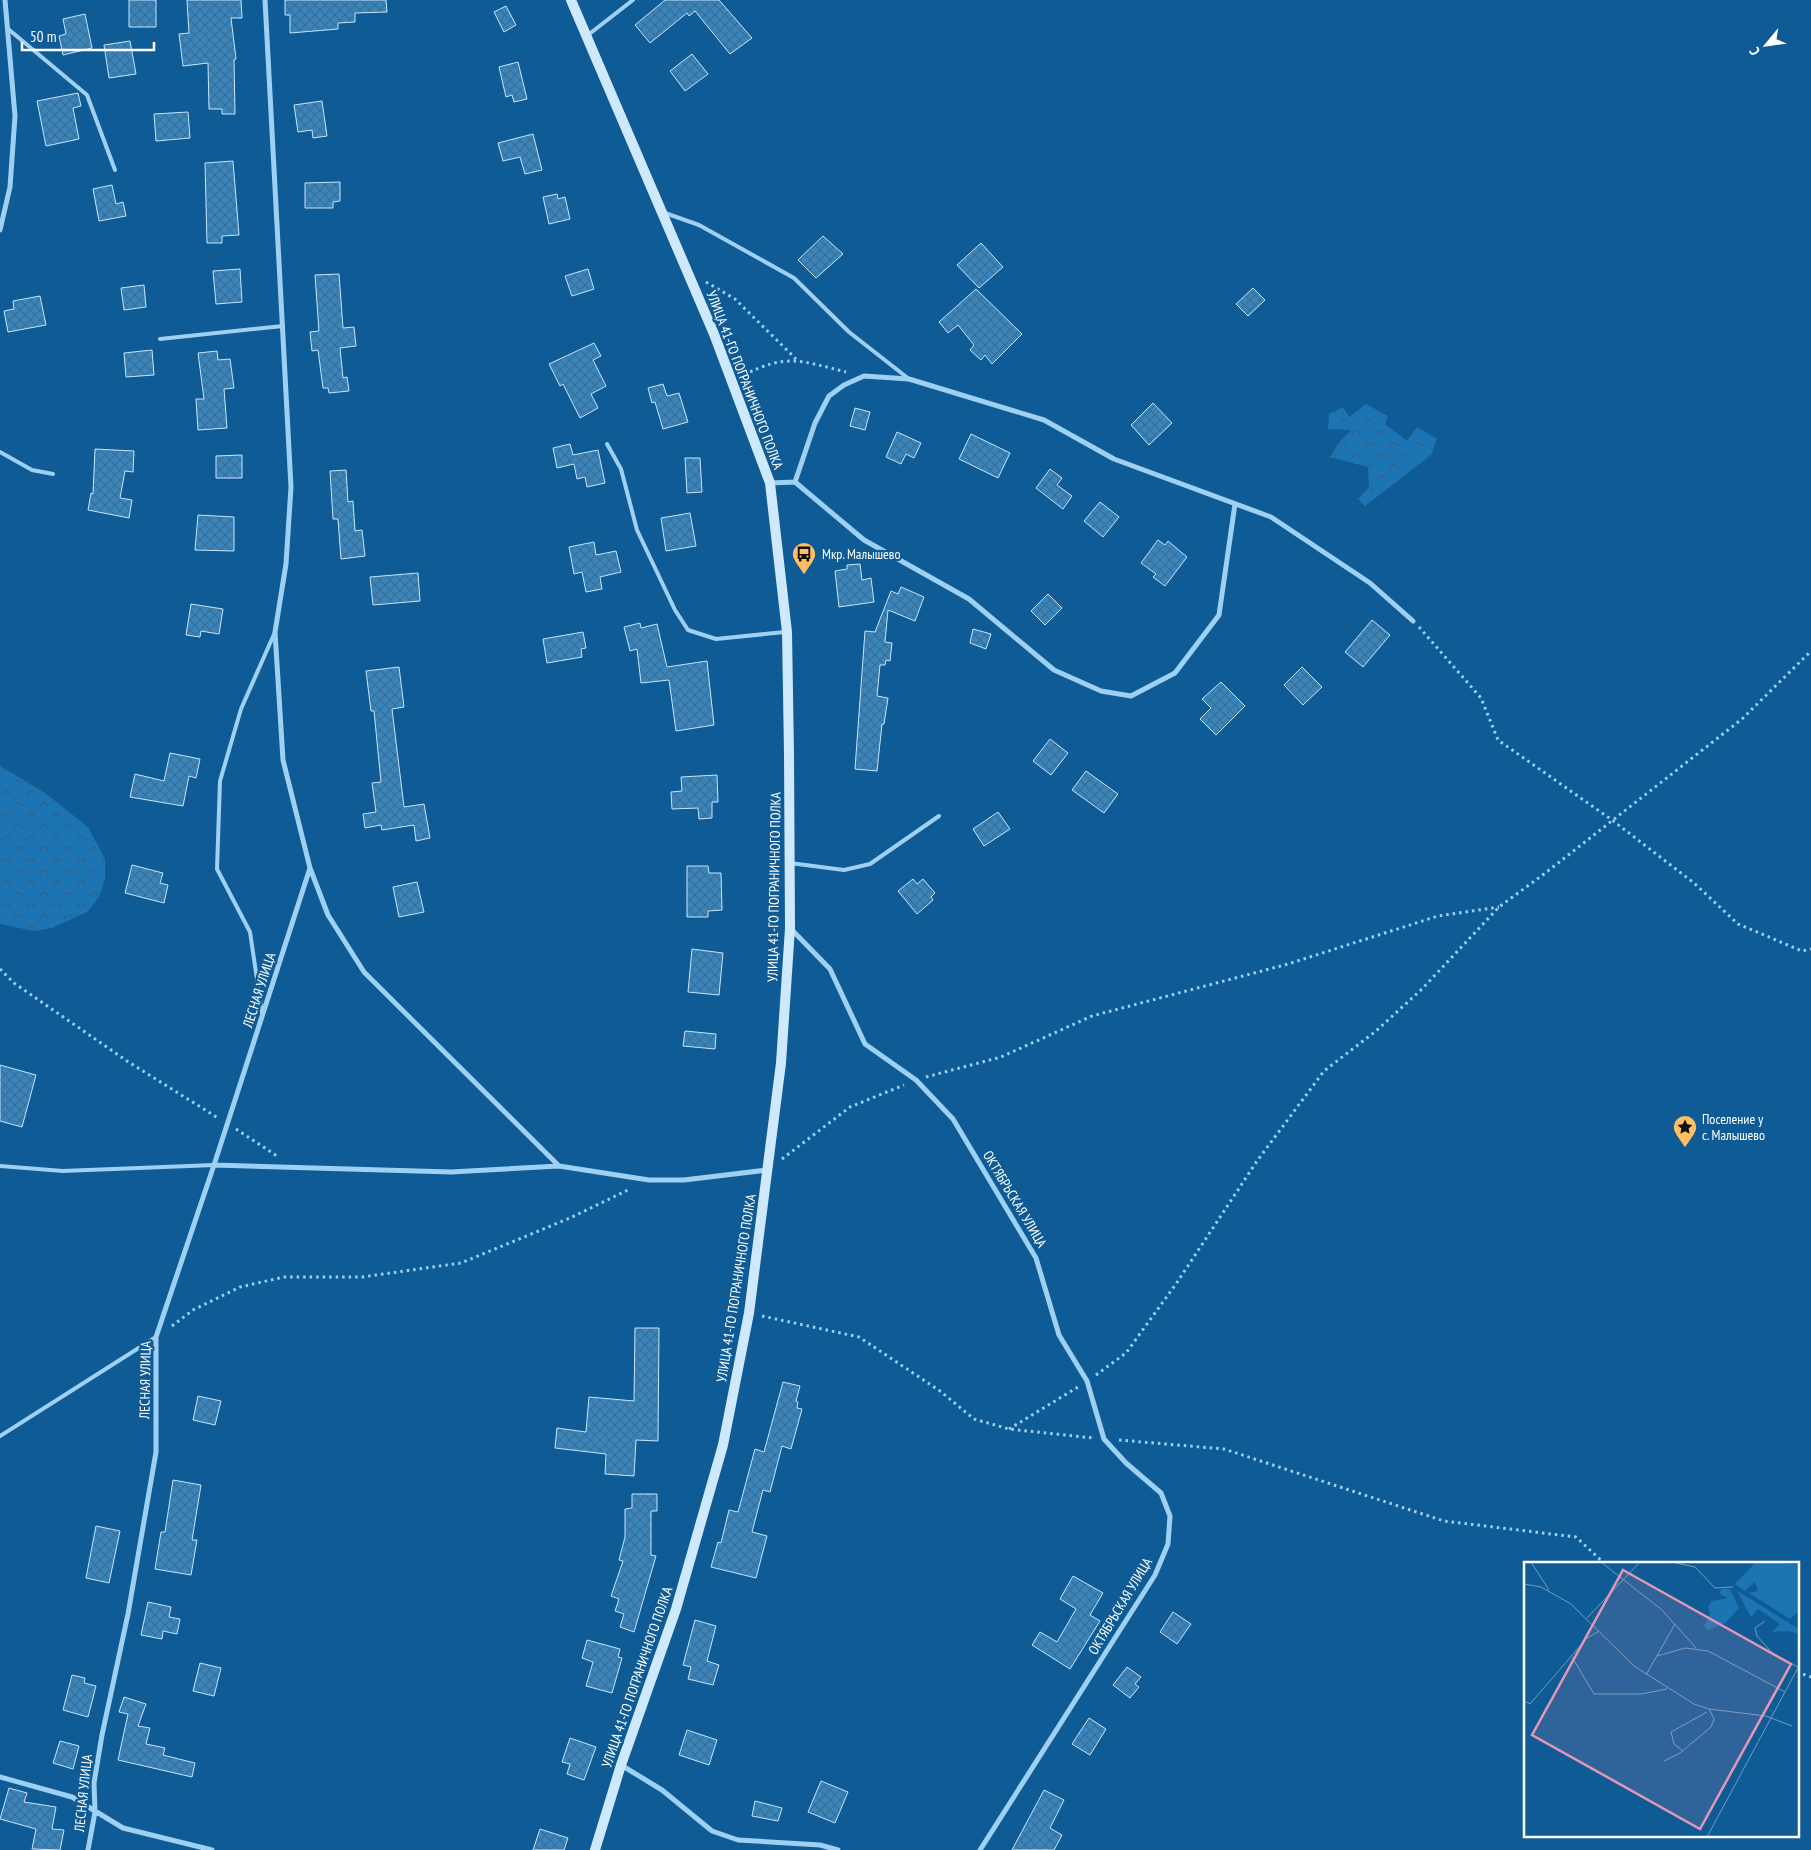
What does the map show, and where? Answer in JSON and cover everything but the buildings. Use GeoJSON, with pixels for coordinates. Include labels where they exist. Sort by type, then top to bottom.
{"type":"FeatureCollection","features":[{"type":"Feature","properties":{"kind":"street"},"geometry":{"type":"LineString","coordinates":[[0,230],[10,187],[16,116],[5,0]]}},
{"type":"Feature","properties":{"kind":"street"},"geometry":{"type":"LineString","coordinates":[[266,0],[291,487],[286,564],[275,632],[283,760],[310,868],[328,915],[364,972],[559,1166]]}},
{"type":"Feature","properties":{"kind":"street","name":"УЛИЦА 41-ГО ПОГРАНИЧНОГО ПОЛКА"},"geometry":{"type":"LineString","coordinates":[[572,0],[688,272],[733,382],[770,483],[787,632],[790,863],[790,928],[782,1063],[749,1313],[723,1445],[676,1609],[621,1765],[595,1850]]}},
{"type":"Feature","properties":{"kind":"street"},"geometry":{"type":"LineString","coordinates":[[795,482],[815,423],[829,396],[844,385],[864,376],[909,379],[1044,420],[1114,459],[1271,517],[1370,583],[1413,621]]}},
{"type":"Feature","properties":{"kind":"street"},"geometry":{"type":"LineString","coordinates":[[770,483],[795,482],[864,540],[969,598],[1054,670],[1101,691],[1131,696],[1175,674],[1219,615],[1235,504]]}},
{"type":"Feature","properties":{"kind":"street","name":"ЛЕСНАЯ УЛИЦА"},"geometry":{"type":"LineString","coordinates":[[88,1850],[96,1812],[94,1783],[100,1744],[128,1614],[156,1452],[156,1337],[228,1124],[310,868]]}},
{"type":"Feature","properties":{"kind":"street","name":"ОКТЯБРЬСКАЯ УЛИЦА"},"geometry":{"type":"LineString","coordinates":[[790,928],[830,969],[865,1044],[916,1080],[953,1119],[1036,1258],[1059,1335],[1087,1381],[1104,1439],[1126,1463],[1161,1493],[1170,1516],[1168,1544],[1155,1575],[980,1850]]}},
{"type":"Feature","properties":{"kind":"street"},"geometry":{"type":"LineString","coordinates":[[214,1165],[451,1172],[559,1166],[649,1180],[684,1180],[768,1170]]}},
{"type":"Feature","properties":{"kind":"street"},"geometry":{"type":"LineString","coordinates":[[621,1765],[662,1790],[712,1831],[738,1840],[820,1845],[838,1850]]}},
{"type":"Feature","properties":{"kind":"street"},"geometry":{"type":"LineString","coordinates":[[0,1776],[72,1797],[123,1828],[212,1850]]}},
{"type":"Feature","properties":{"kind":"lane"},"geometry":{"type":"LineString","coordinates":[[586,36],[633,0]]}},
{"type":"Feature","properties":{"kind":"lane"},"geometry":{"type":"LineString","coordinates":[[7,28],[87,95],[116,170]]}},
{"type":"Feature","properties":{"kind":"lane"},"geometry":{"type":"LineString","coordinates":[[663,212],[699,225],[794,278],[849,332],[909,379]]}},
{"type":"Feature","properties":{"kind":"lane"},"geometry":{"type":"LineString","coordinates":[[160,340],[283,326]]}},
{"type":"Feature","properties":{"kind":"lane"},"geometry":{"type":"LineString","coordinates":[[607,444],[621,469],[637,530],[674,610],[688,630],[716,639],[787,632]]}},
{"type":"Feature","properties":{"kind":"lane"},"geometry":{"type":"LineString","coordinates":[[0,452],[32,470],[52,474]]}},
{"type":"Feature","properties":{"kind":"lane"},"geometry":{"type":"LineString","coordinates":[[263,1015],[250,932],[217,869],[220,781],[241,709],[275,632]]}},
{"type":"Feature","properties":{"kind":"lane"},"geometry":{"type":"LineString","coordinates":[[790,863],[844,870],[870,864],[939,816]]}},
{"type":"Feature","properties":{"kind":"lane"},"geometry":{"type":"LineString","coordinates":[[0,1166],[63,1171],[214,1165]]}},
{"type":"Feature","properties":{"kind":"lane"},"geometry":{"type":"LineString","coordinates":[[0,1436],[156,1337]]}},
{"type":"Feature","properties":{"kind":"path"},"geometry":{"type":"LineString","coordinates":[[688,272],[735,299],[796,359]]}},
{"type":"Feature","properties":{"kind":"path"},"geometry":{"type":"LineString","coordinates":[[733,382],[764,365],[796,359],[864,376]]}},
{"type":"Feature","properties":{"kind":"path"},"geometry":{"type":"LineString","coordinates":[[1413,621],[1481,698],[1498,740],[1612,820],[1694,883],[1738,924],[1802,951],[1811,949]]}},
{"type":"Feature","properties":{"kind":"path"},"geometry":{"type":"LineString","coordinates":[[1009,1429],[1087,1381],[1126,1353],[1176,1284],[1257,1161],[1324,1071],[1376,1031],[1422,990],[1499,906],[1544,874],[1742,719],[1811,651]]}},
{"type":"Feature","properties":{"kind":"path"},"geometry":{"type":"LineString","coordinates":[[768,1170],[850,1107],[916,1080],[1001,1056],[1092,1016],[1288,964],[1438,916],[1499,906]]}},
{"type":"Feature","properties":{"kind":"path"},"geometry":{"type":"LineString","coordinates":[[0,969],[14,983],[127,1061],[297,1168]]}},
{"type":"Feature","properties":{"kind":"path"},"geometry":{"type":"LineString","coordinates":[[156,1337],[193,1310],[240,1287],[284,1277],[362,1277],[461,1263],[570,1218],[649,1180]]}},
{"type":"Feature","properties":{"kind":"path"},"geometry":{"type":"LineString","coordinates":[[749,1313],[859,1338],[940,1391],[974,1419],[1009,1429],[1224,1449],[1444,1520],[1576,1537],[1603,1562]]}},
{"type":"Feature","properties":{"kind":"path"},"geometry":{"type":"LineString","coordinates":[[1798,1672],[1811,1677]]}},
{"type":"Feature","properties":{"kind":"green space"},"geometry":{"type":"Polygon","coordinates":[[[1366,404],[1388,416],[1385,424],[1407,441],[1417,427],[1437,439],[1431,455],[1365,506],[1358,499],[1369,487],[1368,467],[1330,457],[1340,441],[1351,430],[1328,429],[1329,414],[1343,407],[1349,417],[1366,404]]]}},
{"type":"Feature","properties":{"kind":"green space"},"geometry":{"type":"Polygon","coordinates":[[[0,766],[45,793],[88,827],[105,859],[105,880],[99,897],[87,912],[52,928],[34,931],[0,924],[0,766]]]}},
{"type":"Feature","properties":{"kind":"place","name":"Мкр. Малышево"},"geometry":{"type":"Point","coordinates":[804,575]}},
{"type":"Feature","properties":{"kind":"place","name":"Поселение у с. Малышево"},"geometry":{"type":"Point","coordinates":[1685,1148]}}]}
